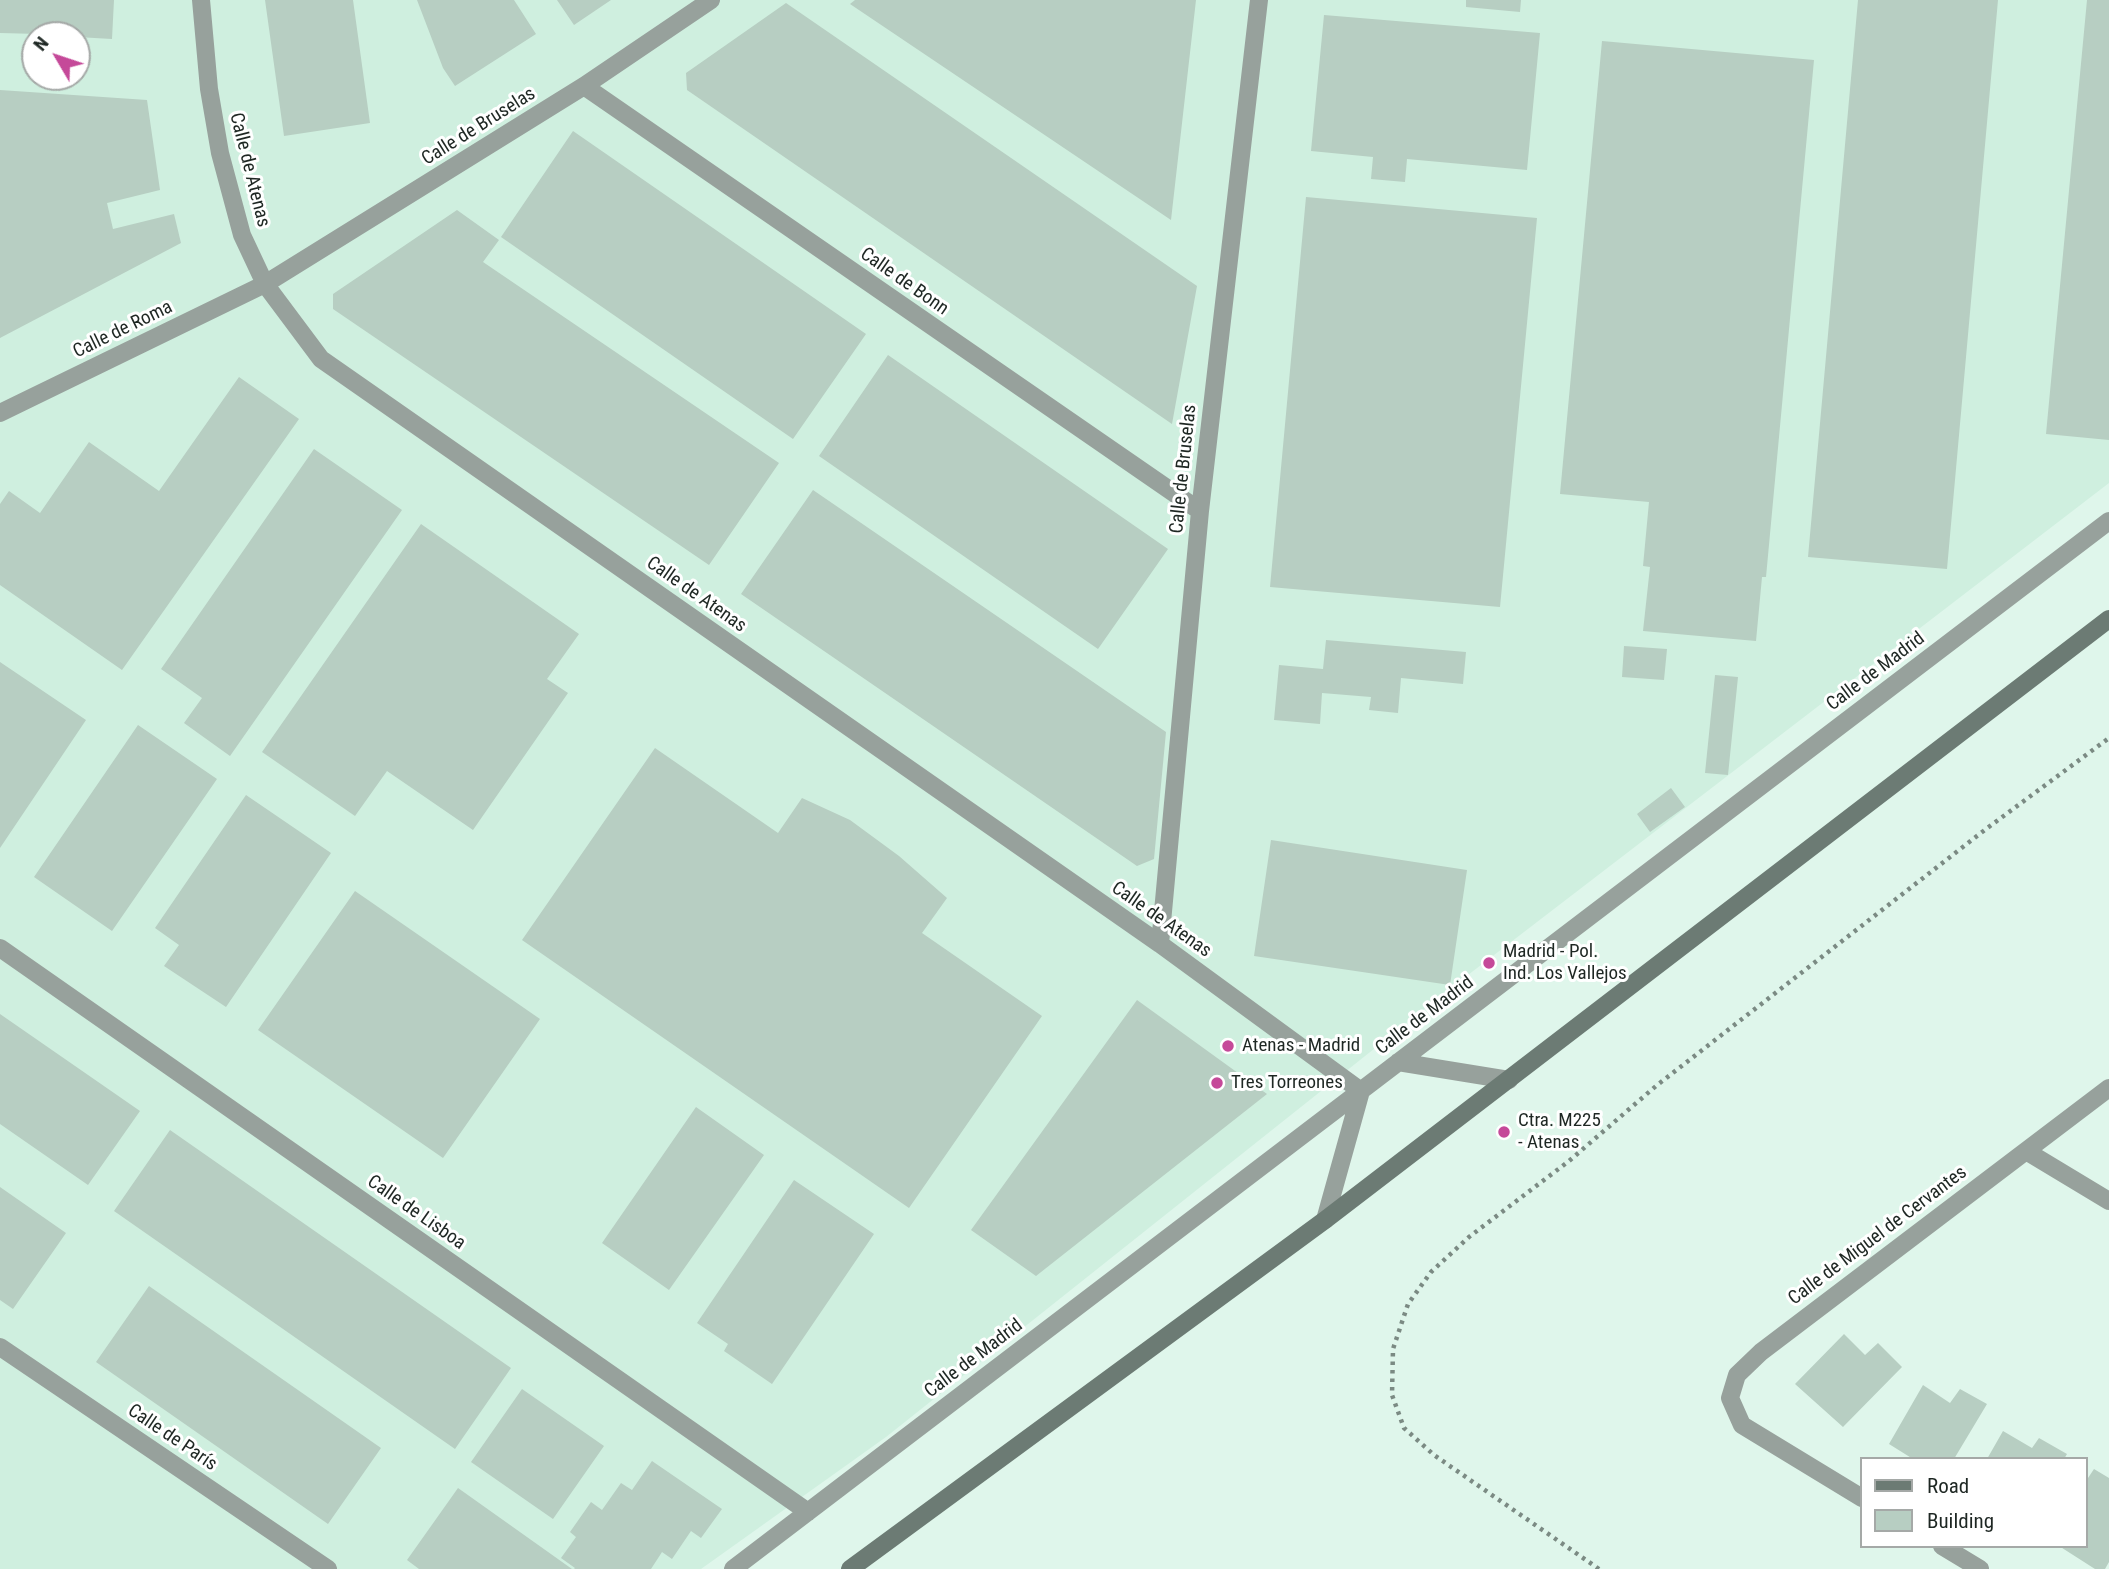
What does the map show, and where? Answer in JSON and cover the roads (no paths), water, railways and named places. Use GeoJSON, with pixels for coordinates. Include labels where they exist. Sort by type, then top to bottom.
{"type":"FeatureCollection","features":[{"type":"Feature","properties":{"kind":"street","name":"Calle de Atenas"},"geometry":{"type":"LineString","coordinates":[[201,0],[209,89],[220,153],[242,235],[265,284],[321,359],[1160,944],[1361,1091]]}},
{"type":"Feature","properties":{"kind":"street","name":"Calle de Bruselas"},"geometry":{"type":"LineString","coordinates":[[265,284],[584,86],[711,0]]}},
{"type":"Feature","properties":{"kind":"street","name":"Calle de Bruselas"},"geometry":{"type":"LineString","coordinates":[[1160,944],[1200,511],[1259,0]]}},
{"type":"Feature","properties":{"kind":"street","name":"Calle de Bonn"},"geometry":{"type":"LineString","coordinates":[[584,86],[1200,511]]}},
{"type":"Feature","properties":{"kind":"street","name":"Calle de Roma"},"geometry":{"type":"LineString","coordinates":[[0,413],[265,284]]}},
{"type":"Feature","properties":{"kind":"street","name":"Calle de Madrid"},"geometry":{"type":"LineString","coordinates":[[733,1569],[2109,521]]}},
{"type":"Feature","properties":{"kind":"street"},"geometry":{"type":"LineString","coordinates":[[850,1569],[1325,1220],[2109,619]]}},
{"type":"Feature","properties":{"kind":"street","name":"Calle de Lisboa"},"geometry":{"type":"LineString","coordinates":[[0,948],[808,1511]]}},
{"type":"Feature","properties":{"kind":"street"},"geometry":{"type":"LineString","coordinates":[[1398,1062],[1509,1080]]}},
{"type":"Feature","properties":{"kind":"street","name":"Calle de Miguel de Cervantes"},"geometry":{"type":"LineString","coordinates":[[1860,1497],[1742,1425],[1730,1398],[1737,1375],[1761,1352],[2109,1088]]}},
{"type":"Feature","properties":{"kind":"street"},"geometry":{"type":"LineString","coordinates":[[1325,1220],[1361,1091]]}},
{"type":"Feature","properties":{"kind":"street"},"geometry":{"type":"LineString","coordinates":[[2026,1151],[2109,1201]]}},
{"type":"Feature","properties":{"kind":"street","name":"Calle de París"},"geometry":{"type":"LineString","coordinates":[[0,1347],[324,1567]]}},
{"type":"Feature","properties":{"kind":"street"},"geometry":{"type":"LineString","coordinates":[[1945,1548],[1980,1569]]}},
{"type":"Feature","properties":{"kind":"place","name":"Madrid - Pol. Ind. Los Vallejos"},"geometry":{"type":"Point","coordinates":[1489,963]}},
{"type":"Feature","properties":{"kind":"place","name":"Atenas - Madrid"},"geometry":{"type":"Point","coordinates":[1228,1046]}},
{"type":"Feature","properties":{"kind":"place","name":"Tres Torreones"},"geometry":{"type":"Point","coordinates":[1217,1083]}},
{"type":"Feature","properties":{"kind":"place","name":"Ctra. M225 - Atenas"},"geometry":{"type":"Point","coordinates":[1504,1132]}}]}
